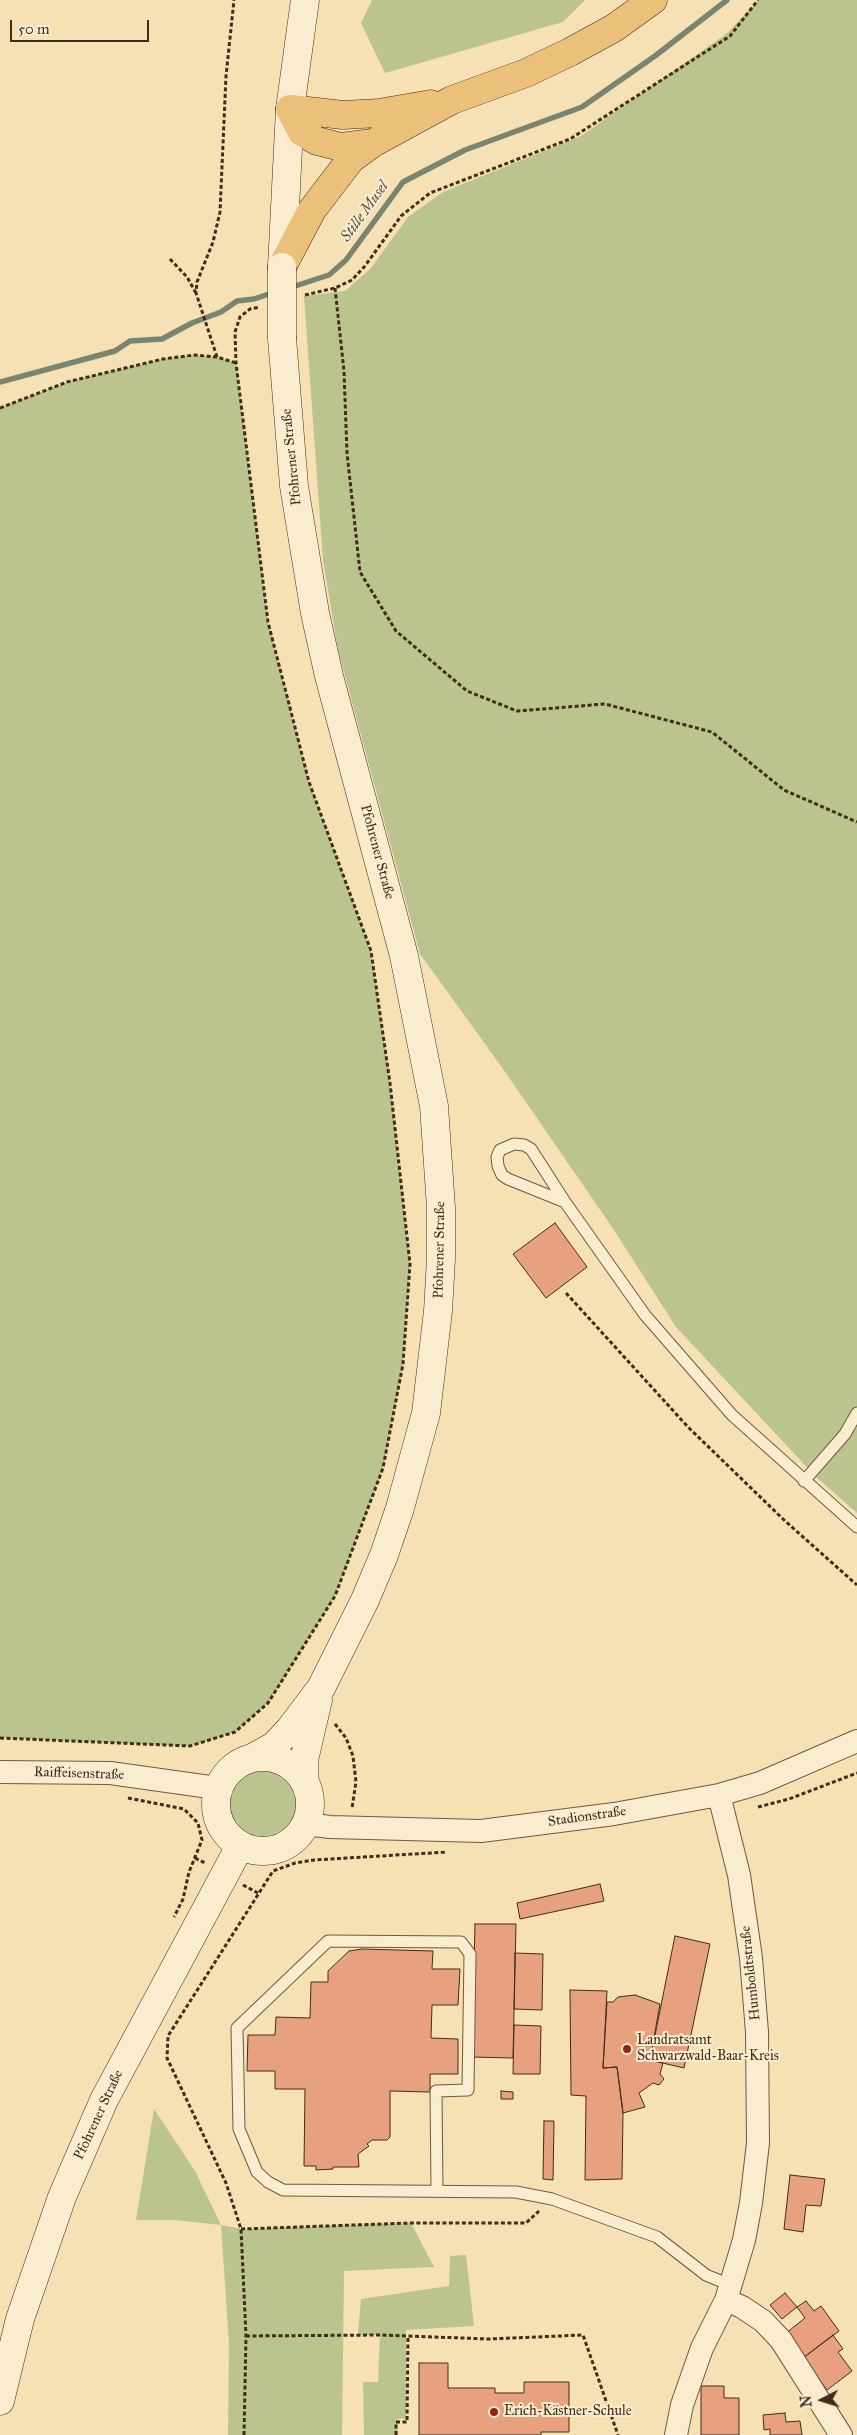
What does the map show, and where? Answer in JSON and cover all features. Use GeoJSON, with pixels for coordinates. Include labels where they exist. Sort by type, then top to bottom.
{"type":"FeatureCollection","features":[{"type":"Feature","properties":{"kind":"highway"},"geometry":{"type":"LineString","coordinates":[[282,267],[312,210],[333,180],[351,159],[373,143],[452,100],[526,74],[570,52],[614,28],[653,0]]}},
{"type":"Feature","properties":{"kind":"highway"},"geometry":{"type":"LineString","coordinates":[[290,109],[343,114],[379,113],[452,100]]}},
{"type":"Feature","properties":{"kind":"highway"},"geometry":{"type":"LineString","coordinates":[[290,109],[302,132],[318,141],[341,147],[373,143]]}},
{"type":"Feature","properties":{"kind":"main road","name":"Pfohrener Straße"},"geometry":{"type":"LineString","coordinates":[[304,1779],[304,1760],[319,1698],[376,1573],[400,1508],[426,1413],[439,1302],[441,1208],[434,1106],[415,1005],[392,907],[329,676],[313,604],[294,486],[282,338],[282,267],[290,109],[305,0]]}},
{"type":"Feature","properties":{"kind":"main road","name":"Pfohrener Straße"},"geometry":{"type":"LineString","coordinates":[[252,1758],[274,1746],[319,1698]]}},
{"type":"Feature","properties":{"kind":"main road"},"geometry":{"type":"LineString","coordinates":[[267,1756],[281,1760],[294,1768],[304,1779],[310,1793],[311,1809],[306,1824],[298,1837],[285,1847],[270,1851],[254,1851],[240,1846],[228,1836],[220,1823],[216,1809],[217,1788],[236,1765],[252,1758],[267,1756]]}},
{"type":"Feature","properties":{"kind":"main road","name":"Pfohrener Straße"},"geometry":{"type":"LineString","coordinates":[[0,2401],[20,2319],[66,2188],[104,2100],[240,1846]]}},
{"type":"Feature","properties":{"kind":"street","name":"Stadionstraße"},"geometry":{"type":"LineString","coordinates":[[306,1824],[347,1828],[481,1831],[614,1814],[722,1805],[760,1784],[857,1742]]}},
{"type":"Feature","properties":{"kind":"street","name":"Raiffeisenstraße"},"geometry":{"type":"LineString","coordinates":[[0,1772],[110,1773],[217,1788]]}},
{"type":"Feature","properties":{"kind":"street","name":"Humboldtstraße"},"geometry":{"type":"LineString","coordinates":[[676,2435],[682,2405],[699,2356],[728,2293],[744,2240],[751,2204],[758,2143],[759,2087],[757,2032],[751,1958],[739,1875],[722,1805]]}},
{"type":"Feature","properties":{"kind":"street"},"geometry":{"type":"LineString","coordinates":[[728,2293],[742,2307],[763,2321],[781,2340],[841,2435]]}},
{"type":"Feature","properties":{"kind":"lane"},"geometry":{"type":"LineString","coordinates":[[565,1202],[502,1175],[497,1157],[500,1150],[514,1144],[524,1145],[531,1149],[565,1202],[645,1315],[732,1415],[857,1527]]}},
{"type":"Feature","properties":{"kind":"lane"},"geometry":{"type":"LineString","coordinates":[[804,1481],[845,1434],[857,1413]]}},
{"type":"Feature","properties":{"kind":"lane"},"geometry":{"type":"LineString","coordinates":[[436,2191],[436,2091],[468,2090],[470,1954],[461,1942],[328,1942],[237,2028],[239,2129],[247,2152],[257,2172],[268,2182],[283,2190],[516,2192],[552,2199],[658,2237],[728,2293]]}},
{"type":"Feature","properties":{"kind":"path"},"geometry":{"type":"LineString","coordinates":[[196,293],[197,282],[213,242],[220,212],[226,76],[234,0]]}},
{"type":"Feature","properties":{"kind":"path"},"geometry":{"type":"LineString","coordinates":[[304,296],[335,288],[352,280],[365,266],[401,216],[430,193],[570,139],[730,36],[758,0]]}},
{"type":"Feature","properties":{"kind":"path"},"geometry":{"type":"LineString","coordinates":[[170,259],[187,277],[196,293],[217,357]]}},
{"type":"Feature","properties":{"kind":"path"},"geometry":{"type":"LineString","coordinates":[[335,288],[344,371],[347,453],[360,572],[396,631],[467,691],[518,711],[605,704],[712,732],[784,790],[857,822]]}},
{"type":"Feature","properties":{"kind":"path"},"geometry":{"type":"LineString","coordinates":[[0,1738],[190,1746],[235,1732],[268,1703],[335,1596],[383,1468],[403,1364],[410,1264],[390,1083],[371,951],[309,782],[268,622],[236,363],[235,332],[240,317],[250,309],[268,305]]}},
{"type":"Feature","properties":{"kind":"path"},"geometry":{"type":"LineString","coordinates":[[0,408],[67,382],[194,354],[217,357],[236,363]]}},
{"type":"Feature","properties":{"kind":"path"},"geometry":{"type":"LineString","coordinates":[[566,1293],[688,1427],[784,1520],[857,1585]]}},
{"type":"Feature","properties":{"kind":"path"},"geometry":{"type":"LineString","coordinates":[[319,1698],[332,1720],[346,1738],[353,1756],[356,1782],[347,1828]]}},
{"type":"Feature","properties":{"kind":"path"},"geometry":{"type":"LineString","coordinates":[[722,1805],[790,1799],[857,1773]]}},
{"type":"Feature","properties":{"kind":"path"},"geometry":{"type":"LineString","coordinates":[[121,1797],[184,1809],[198,1823],[200,1831],[202,1840],[195,1858]]}},
{"type":"Feature","properties":{"kind":"path"},"geometry":{"type":"LineString","coordinates":[[244,2435],[246,2336],[241,2229],[226,2183],[166,2058],[168,2036],[258,1893]]}},
{"type":"Feature","properties":{"kind":"path"},"geometry":{"type":"LineString","coordinates":[[241,2229],[411,2223],[526,2223],[552,2199]]}},
{"type":"Feature","properties":{"kind":"path"},"geometry":{"type":"LineString","coordinates":[[246,2336],[408,2336],[489,2339],[583,2335],[618,2435]]}},
{"type":"Feature","properties":{"kind":"path"},"geometry":{"type":"LineString","coordinates":[[396,2435],[396,2422],[407,2422],[408,2336]]}},
{"type":"Feature","properties":{"kind":"green space"},"geometry":{"type":"Polygon","coordinates":[[[372,0],[585,0],[563,22],[385,73],[361,23],[372,0]]]}},
{"type":"Feature","properties":{"kind":"green space"},"geometry":{"type":"Polygon","coordinates":[[[759,0],[857,0],[857,1513],[816,1477],[676,1327],[612,1227],[501,1066],[420,954],[338,650],[323,560],[304,296],[345,291],[371,268],[408,217],[443,192],[581,136],[726,34],[759,0]]]}},
{"type":"Feature","properties":{"kind":"green space"},"geometry":{"type":"Polygon","coordinates":[[[194,355],[217,357],[236,363],[268,622],[309,782],[371,951],[390,1083],[410,1264],[403,1364],[383,1468],[335,1596],[268,1703],[235,1732],[190,1746],[0,1738],[0,408],[67,382],[163,359],[194,355]]]}},
{"type":"Feature","properties":{"kind":"green space"},"geometry":{"type":"Polygon","coordinates":[[[263,1762],[279,1766],[292,1774],[300,1787],[304,1803],[300,1819],[292,1832],[279,1840],[263,1844],[247,1840],[234,1832],[226,1819],[222,1803],[226,1787],[234,1774],[247,1766],[263,1762]]]}},
{"type":"Feature","properties":{"kind":"green space"},"geometry":{"type":"Polygon","coordinates":[[[154,2109],[195,2171],[221,2225],[174,2220],[136,2220],[154,2109]]]}},
{"type":"Feature","properties":{"kind":"green space"},"geometry":{"type":"Polygon","coordinates":[[[411,2223],[434,2267],[344,2271],[342,2435],[228,2435],[229,2343],[221,2225],[241,2229],[411,2223]]]}},
{"type":"Feature","properties":{"kind":"green space"},"geometry":{"type":"Polygon","coordinates":[[[466,2255],[474,2326],[406,2330],[406,2418],[397,2419],[398,2435],[364,2435],[363,2382],[378,2382],[380,2335],[358,2335],[361,2299],[449,2286],[450,2256],[466,2255]]]}},
{"type":"Feature","properties":{"kind":"building"},"geometry":{"type":"Polygon","coordinates":[[[555,1223],[587,1267],[546,1298],[513,1254],[555,1223]]]}},
{"type":"Feature","properties":{"kind":"building"},"geometry":{"type":"Polygon","coordinates":[[[600,1884],[604,1901],[520,1919],[517,1903],[600,1884]]]}},
{"type":"Feature","properties":{"kind":"building"},"geometry":{"type":"Polygon","coordinates":[[[475,1924],[516,1924],[513,2058],[472,2057],[475,1924]]]}},
{"type":"Feature","properties":{"kind":"building"},"geometry":{"type":"Polygon","coordinates":[[[675,1936],[710,1944],[684,2068],[650,2060],[675,1936]]]}},
{"type":"Feature","properties":{"kind":"building"},"geometry":{"type":"Polygon","coordinates":[[[362,1949],[433,1951],[432,1969],[460,1969],[458,2005],[432,2005],[431,2038],[458,2039],[458,2074],[430,2074],[430,2092],[390,2091],[390,2137],[387,2140],[372,2140],[367,2144],[369,2146],[358,2154],[359,2167],[333,2167],[333,2169],[316,2170],[316,2166],[304,2166],[305,2089],[275,2089],[275,2071],[247,2071],[248,2035],[275,2035],[276,2017],[310,2018],[311,1982],[328,1982],[328,1971],[349,1951],[362,1949]]]}},
{"type":"Feature","properties":{"kind":"building"},"geometry":{"type":"Polygon","coordinates":[[[515,1953],[543,1954],[542,2010],[514,2009],[515,1953]]]}},
{"type":"Feature","properties":{"kind":"building"},"geometry":{"type":"Polygon","coordinates":[[[570,1990],[607,1991],[603,2068],[617,2067],[623,2113],[622,2179],[585,2180],[586,2096],[571,2095],[570,1990]]]}},
{"type":"Feature","properties":{"kind":"building"},"geometry":{"type":"Polygon","coordinates":[[[635,1995],[660,2004],[650,2060],[663,2063],[660,2074],[664,2079],[659,2085],[653,2083],[639,2093],[645,2107],[623,2113],[617,2067],[603,2068],[607,2002],[613,2002],[618,1997],[635,1995]]]}},
{"type":"Feature","properties":{"kind":"building"},"geometry":{"type":"Polygon","coordinates":[[[514,2025],[541,2026],[540,2074],[513,2074],[514,2025]]]}},
{"type":"Feature","properties":{"kind":"building"},"geometry":{"type":"Polygon","coordinates":[[[501,2091],[513,2092],[513,2099],[501,2099],[501,2091]]]}},
{"type":"Feature","properties":{"kind":"building"},"geometry":{"type":"Polygon","coordinates":[[[544,2121],[554,2121],[553,2180],[543,2179],[544,2121]]]}},
{"type":"Feature","properties":{"kind":"building"},"geometry":{"type":"Polygon","coordinates":[[[790,2175],[825,2179],[821,2206],[806,2205],[803,2232],[784,2229],[790,2175]]]}},
{"type":"Feature","properties":{"kind":"building"},"geometry":{"type":"Polygon","coordinates":[[[785,2293],[797,2307],[782,2319],[770,2305],[785,2293]]]}},
{"type":"Feature","properties":{"kind":"building"},"geometry":{"type":"Polygon","coordinates":[[[806,2301],[814,2311],[821,2306],[839,2331],[803,2358],[785,2334],[805,2318],[797,2307],[806,2301]]]}},
{"type":"Feature","properties":{"kind":"building"},"geometry":{"type":"Polygon","coordinates":[[[833,2335],[843,2349],[838,2352],[852,2371],[827,2390],[803,2358],[833,2335]]]}},
{"type":"Feature","properties":{"kind":"building","name":"Erich-Kästner-Schule"},"geometry":{"type":"Polygon","coordinates":[[[419,2363],[448,2363],[448,2388],[495,2388],[495,2393],[524,2393],[524,2382],[569,2382],[569,2432],[541,2432],[541,2435],[419,2435],[419,2363]]]}},
{"type":"Feature","properties":{"kind":"building"},"geometry":{"type":"Polygon","coordinates":[[[701,2386],[724,2386],[724,2398],[739,2398],[739,2435],[701,2435],[701,2386]]]}},
{"type":"Feature","properties":{"kind":"building"},"geometry":{"type":"Polygon","coordinates":[[[785,2413],[786,2422],[800,2421],[802,2435],[770,2435],[770,2429],[764,2430],[763,2415],[785,2413]]]}},
{"type":"Feature","properties":{"kind":"waterway","name":"Stille Musel"},"geometry":{"type":"LineString","coordinates":[[289,288],[329,275],[346,260],[403,182],[465,150],[582,107],[655,56],[727,0]]}},
{"type":"Feature","properties":{"kind":"waterway","name":"Stille Musel"},"geometry":{"type":"LineString","coordinates":[[0,382],[115,351],[130,341],[162,339],[192,323],[221,312],[237,301],[254,299],[275,292]]}},
{"type":"Feature","properties":{"kind":"place","name":"Landratsamt Schwarzwald-Baar-Kreis"},"geometry":{"type":"Point","coordinates":[627,2049]}},
{"type":"Feature","properties":{"kind":"place","name":"Erich-Kästner-Schule"},"geometry":{"type":"Point","coordinates":[494,2412]}}]}
